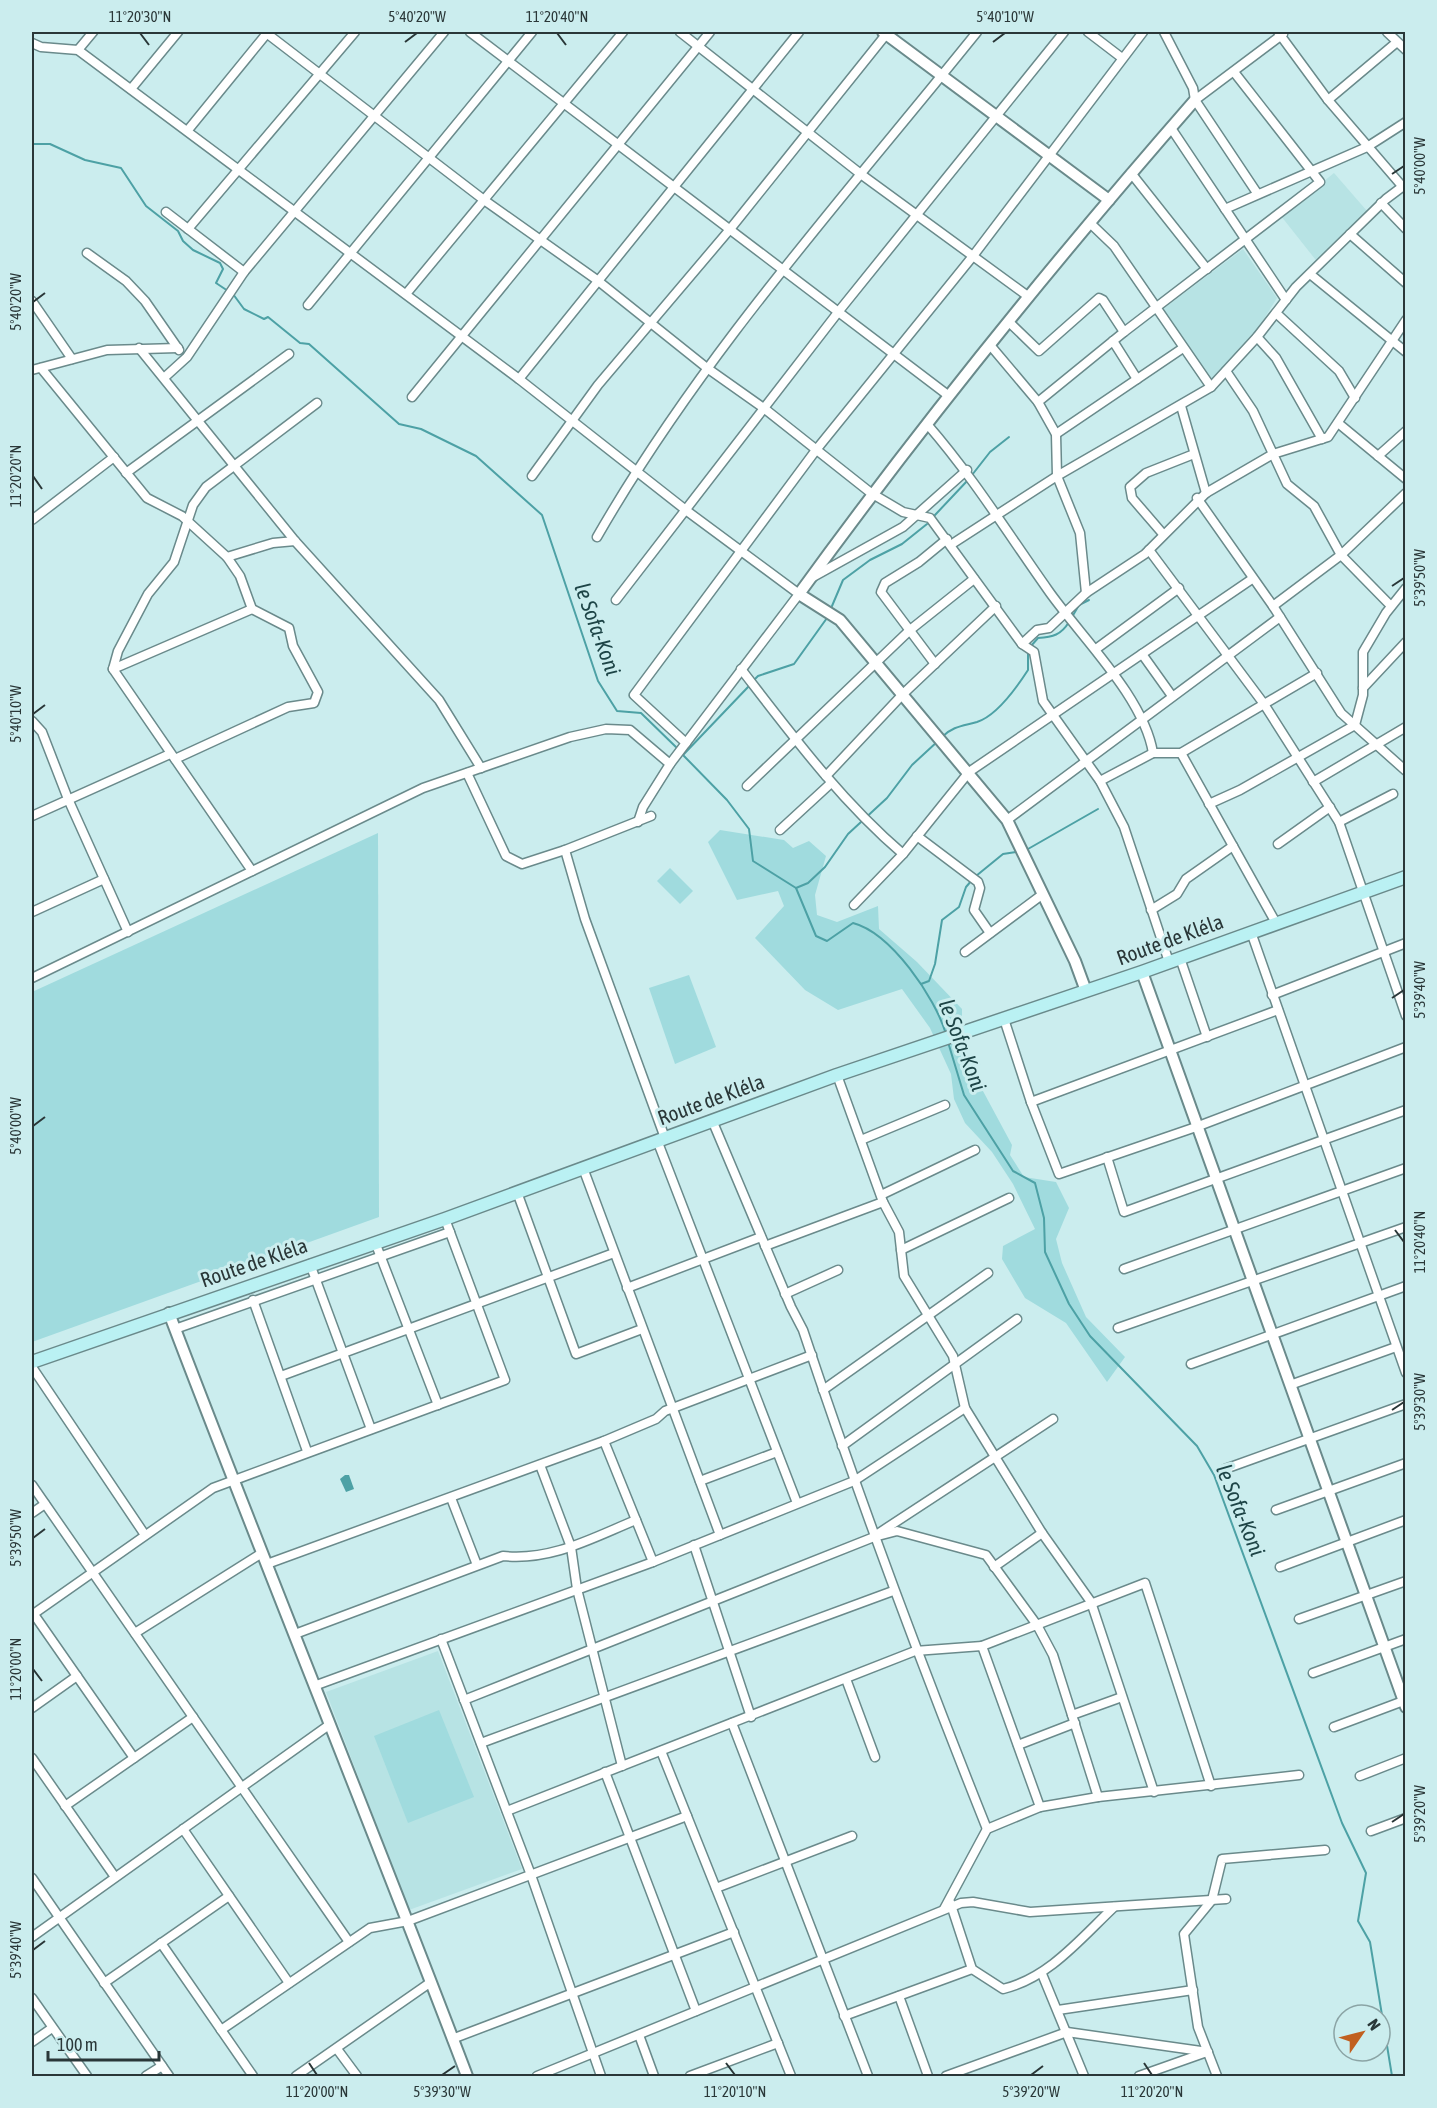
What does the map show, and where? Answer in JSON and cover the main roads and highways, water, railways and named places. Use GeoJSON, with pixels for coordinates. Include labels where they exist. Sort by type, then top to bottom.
{"type":"FeatureCollection","features":[{"type":"Feature","properties":{"kind":"main road","name":"Route de Kléla"},"geometry":{"type":"LineString","coordinates":[[32,1362],[445,1219],[837,1075],[963,1034],[1406,878]]}},
{"type":"Feature","properties":{"kind":"waterway","name":"le Sofa-Koni"},"geometry":{"type":"LineString","coordinates":[[32,144],[50,144],[85,160],[121,168],[146,206],[178,231],[183,241],[193,250],[220,263],[223,269],[216,283],[228,291]]}},
{"type":"Feature","properties":{"kind":"waterway","name":"le Sofa-Koni"},"geometry":{"type":"LineString","coordinates":[[233,294],[244,309],[264,319],[268,317],[300,343],[309,344],[399,424],[421,429],[476,456],[542,515],[598,681],[617,711],[641,713],[678,749]]}},
{"type":"Feature","properties":{"kind":"waterway"},"geometry":{"type":"LineString","coordinates":[[972,475],[990,452],[1009,437]]}},
{"type":"Feature","properties":{"kind":"waterway"},"geometry":{"type":"LineString","coordinates":[[935,515],[968,480]]}},
{"type":"Feature","properties":{"kind":"waterway"},"geometry":{"type":"LineString","coordinates":[[832,606],[843,580],[870,560],[902,544],[927,524]]}},
{"type":"Feature","properties":{"kind":"waterway"},"geometry":{"type":"LineString","coordinates":[[1072,617],[1079,605],[1089,600]]}},
{"type":"Feature","properties":{"kind":"waterway"},"geometry":{"type":"LineString","coordinates":[[753,681],[758,676],[794,664],[827,618]]}},
{"type":"Feature","properties":{"kind":"waterway"},"geometry":{"type":"LineString","coordinates":[[1031,646],[1038,638],[1060,633],[1069,622]]}},
{"type":"Feature","properties":{"kind":"waterway"},"geometry":{"type":"LineString","coordinates":[[942,737],[954,728],[984,719],[999,707],[1028,670],[1028,650]]}},
{"type":"Feature","properties":{"kind":"waterway"},"geometry":{"type":"LineString","coordinates":[[683,755],[749,686]]}},
{"type":"Feature","properties":{"kind":"waterway"},"geometry":{"type":"LineString","coordinates":[[796,888],[808,883],[825,867],[848,834],[887,798],[912,765],[938,741]]}},
{"type":"Feature","properties":{"kind":"waterway","name":"le Sofa-Koni"},"geometry":{"type":"LineString","coordinates":[[682,754],[727,800],[749,829],[753,861],[796,888],[816,936],[827,941],[853,923],[882,939],[910,968],[922,985],[946,1034]]}},
{"type":"Feature","properties":{"kind":"waterway"},"geometry":{"type":"LineString","coordinates":[[1028,849],[1098,809]]}},
{"type":"Feature","properties":{"kind":"waterway"},"geometry":{"type":"LineString","coordinates":[[976,876],[1003,854],[1016,852]]}},
{"type":"Feature","properties":{"kind":"waterway"},"geometry":{"type":"LineString","coordinates":[[921,984],[929,981],[935,964],[942,920],[959,907],[966,887],[972,880]]}},
{"type":"Feature","properties":{"kind":"waterway","name":"le Sofa-Koni"},"geometry":{"type":"LineString","coordinates":[[948,1042],[964,1095],[1013,1171],[1035,1183],[1044,1218],[1045,1252],[1069,1304],[1090,1336],[1197,1446],[1214,1475],[1342,1823],[1366,1873],[1358,1921],[1370,1942],[1392,2076]]}}]}
